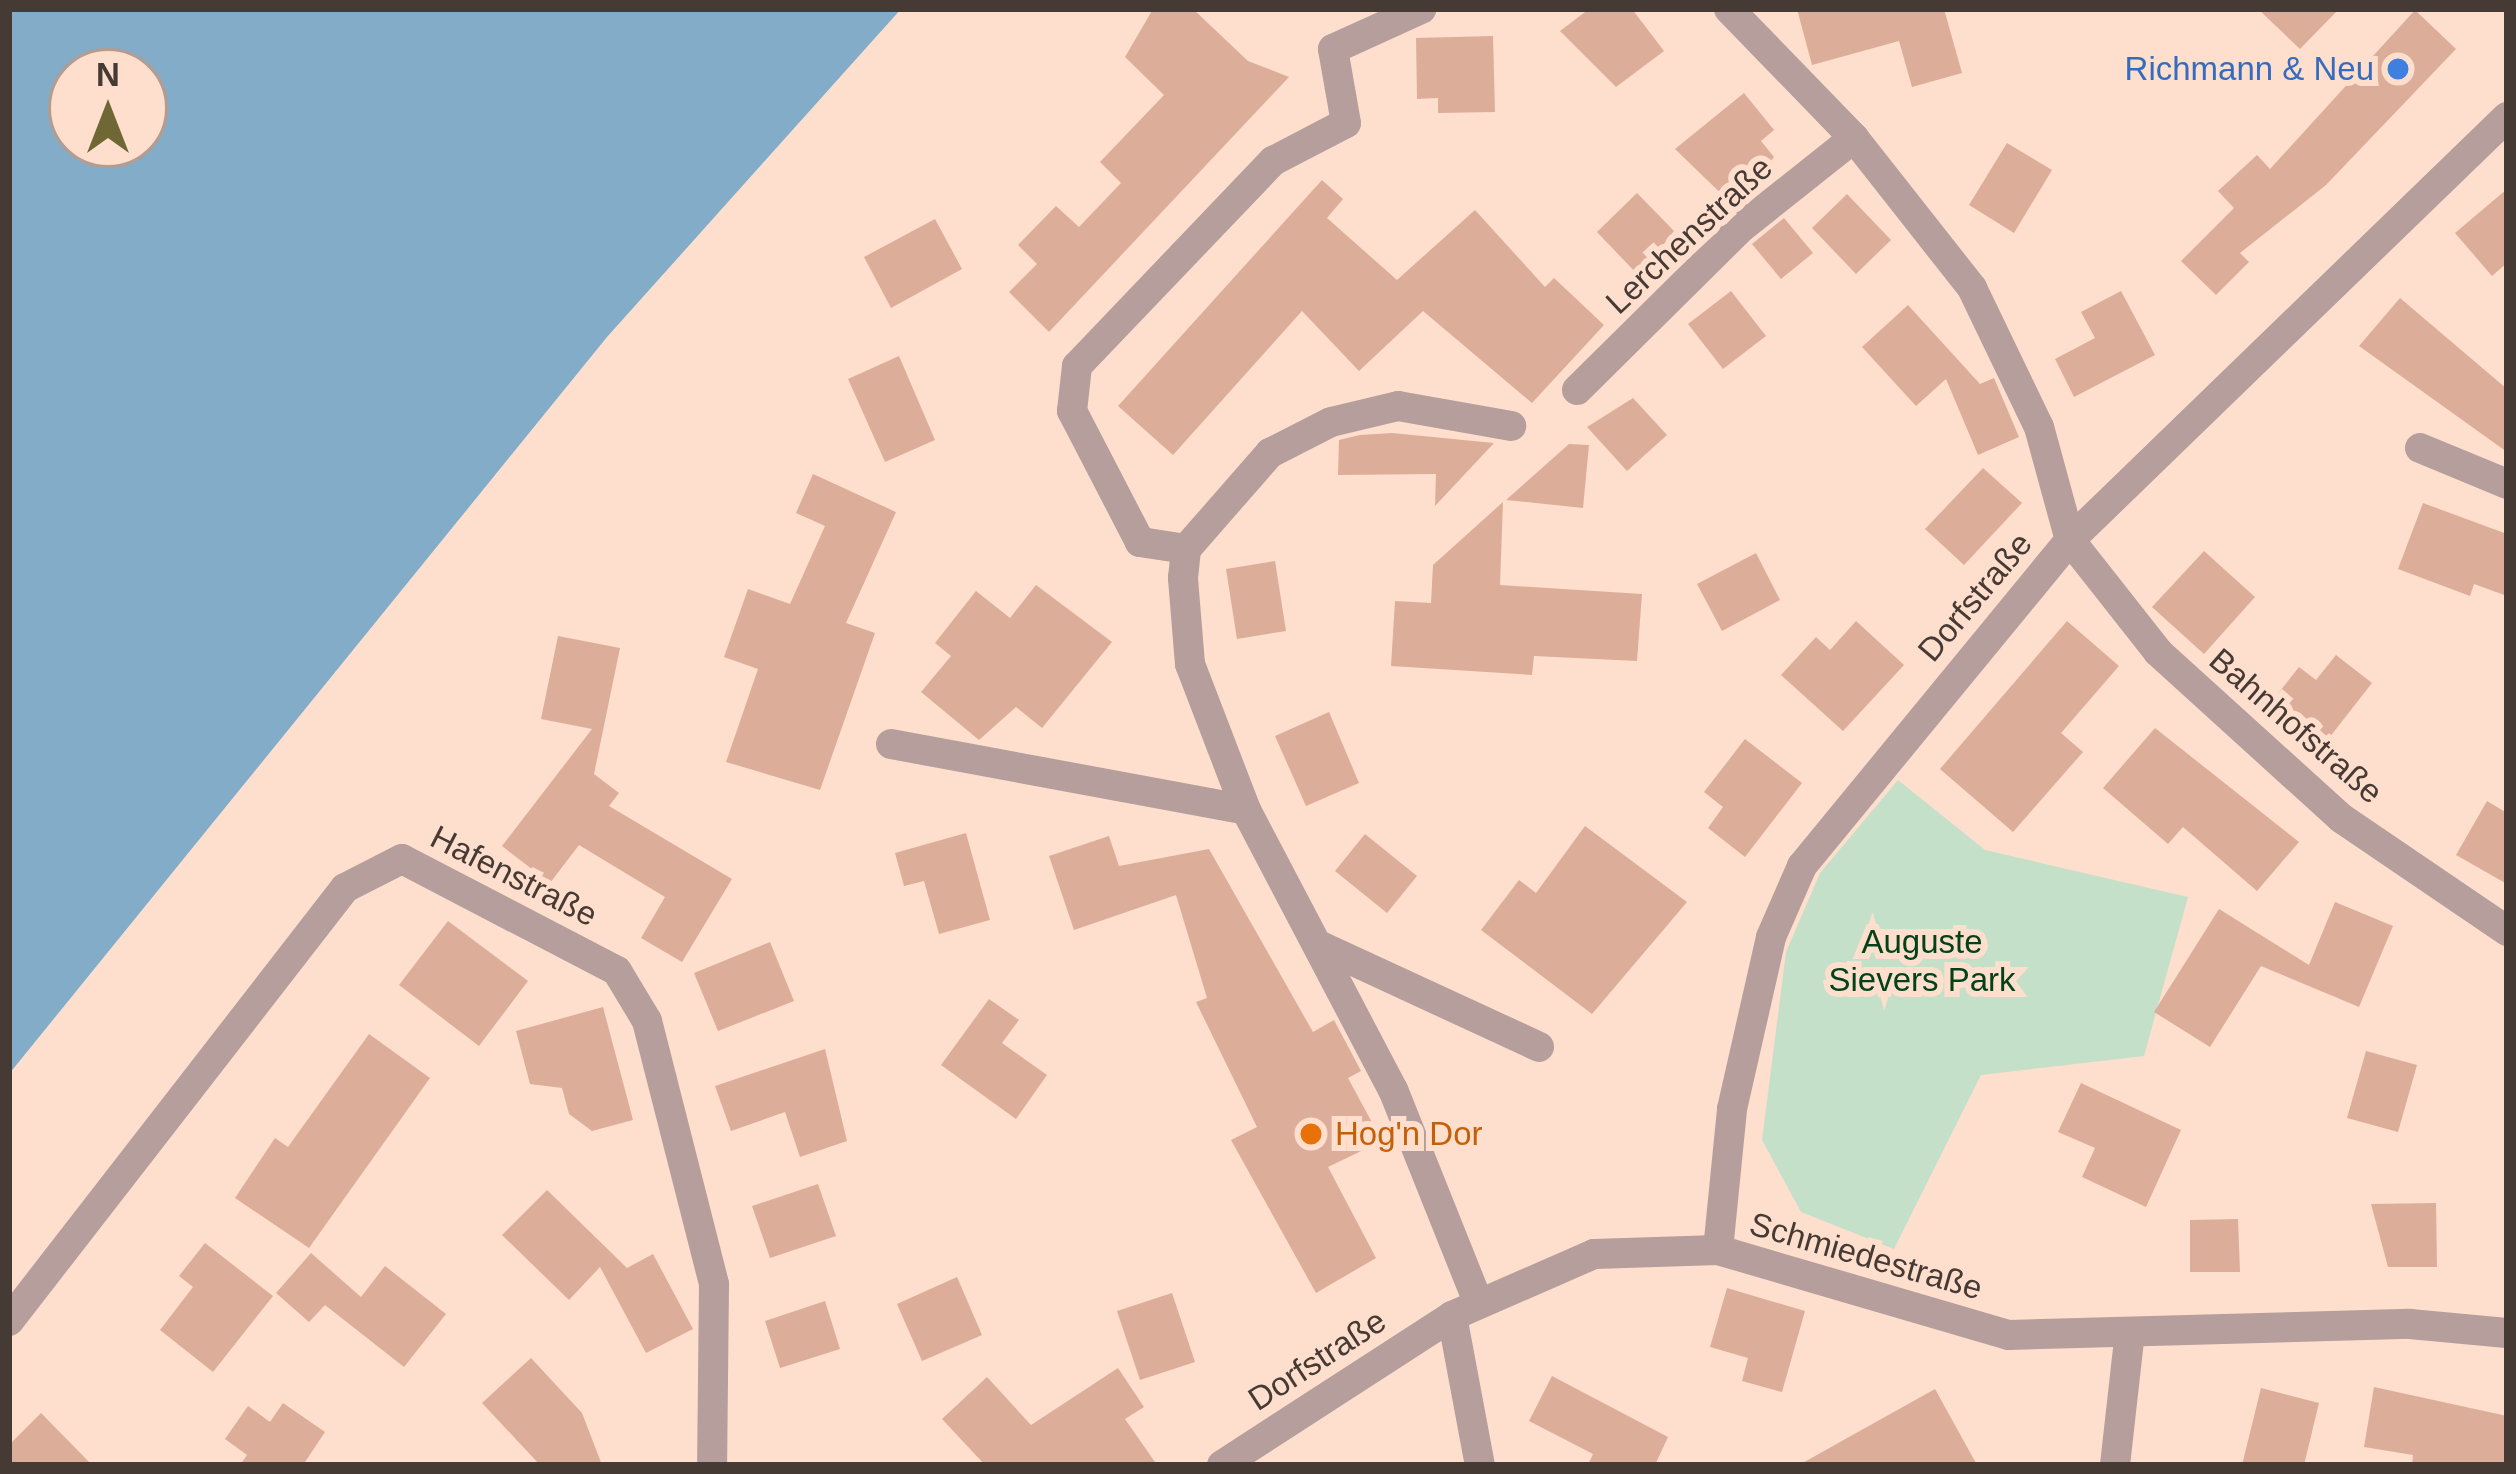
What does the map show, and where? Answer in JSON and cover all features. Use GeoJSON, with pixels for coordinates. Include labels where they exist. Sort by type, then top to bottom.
{"type":"FeatureCollection","features":[{"type":"Feature","properties":{"kind":"street"},"geometry":{"type":"LineString","coordinates":[[1186,549],[1140,542],[1072,411],[1077,366],[1274,160],[1346,123],[1333,49],[1420,9]]}},
{"type":"Feature","properties":{"kind":"street"},"geometry":{"type":"LineString","coordinates":[[1730,9],[1854,138],[1972,288],[2039,427],[2070,540]]}},
{"type":"Feature","properties":{"kind":"street","name":"Dorfstraße"},"geometry":{"type":"LineString","coordinates":[[1718,1250],[1732,1109],[1771,937],[1802,866],[2070,540],[2507,117]]}},
{"type":"Feature","properties":{"kind":"street","name":"Lerchenstraße"},"geometry":{"type":"LineString","coordinates":[[1577,390],[1742,227],[1854,138]]}},
{"type":"Feature","properties":{"kind":"street"},"geometry":{"type":"LineString","coordinates":[[1480,1465],[1465,1309],[1323,947],[1246,810],[1190,664],[1186,549],[1270,453],[1331,422],[1398,406],[1511,425]]}},
{"type":"Feature","properties":{"kind":"street"},"geometry":{"type":"LineString","coordinates":[[2420,448],[2507,484]]}},
{"type":"Feature","properties":{"kind":"street","name":"Bahnhofstraße"},"geometry":{"type":"LineString","coordinates":[[2070,540],[2158,652],[2325,803],[2507,932]]}},
{"type":"Feature","properties":{"kind":"street"},"geometry":{"type":"LineString","coordinates":[[891,744],[1246,810]]}},
{"type":"Feature","properties":{"kind":"street","name":"Hafenstraße"},"geometry":{"type":"LineString","coordinates":[[9,1321],[345,888],[402,859],[617,971],[647,1021],[714,1284],[712,1465]]}},
{"type":"Feature","properties":{"kind":"street"},"geometry":{"type":"LineString","coordinates":[[1323,947],[1539,1047]]}},
{"type":"Feature","properties":{"kind":"street","name":"Schmiedestraße"},"geometry":{"type":"LineString","coordinates":[[1465,1309],[1594,1254],[1718,1250],[2008,1335],[2129,1340],[2410,1324],[2507,1334]]}},
{"type":"Feature","properties":{"kind":"street","name":"Dorfstraße"},"geometry":{"type":"LineString","coordinates":[[1222,1465],[1465,1309]]}},
{"type":"Feature","properties":{"kind":"street"},"geometry":{"type":"LineString","coordinates":[[2115,1465],[2129,1340]]}},
{"type":"Feature","properties":{"kind":"green space","name":"Auguste Sievers Park"},"geometry":{"type":"Polygon","coordinates":[[[1898,780],[1985,850],[2188,897],[2144,1056],[1981,1075],[1894,1249],[1801,1212],[1762,1140],[1786,952],[1820,873],[1898,780]]]}},
{"type":"Feature","properties":{"kind":"water"},"geometry":{"type":"Polygon","coordinates":[[[9,9],[901,9],[607,337],[9,1074],[9,9]]]}},
{"type":"Feature","properties":{"kind":"building"},"geometry":{"type":"Polygon","coordinates":[[[1153,9],[1193,9],[1248,61],[1289,77],[1049,332],[1009,292],[1037,264],[1018,245],[1056,206],[1079,227],[1121,183],[1100,162],[1164,95],[1125,57],[1153,9]]]}},
{"type":"Feature","properties":{"kind":"building"},"geometry":{"type":"Polygon","coordinates":[[[1589,9],[1632,9],[1664,51],[1616,87],[1560,31],[1589,9]]]}},
{"type":"Feature","properties":{"kind":"building"},"geometry":{"type":"Polygon","coordinates":[[[1797,9],[1944,9],[1962,73],[1912,87],[1899,41],[1812,65],[1797,9]]]}},
{"type":"Feature","properties":{"kind":"building"},"geometry":{"type":"Polygon","coordinates":[[[2258,9],[2339,9],[2300,49],[2258,9]]]}},
{"type":"Feature","properties":{"kind":"building"},"geometry":{"type":"Polygon","coordinates":[[[2415,10],[2456,49],[2326,185],[2240,253],[2249,262],[2216,295],[2181,261],[2234,208],[2218,191],[2257,155],[2270,169],[2415,10]]]}},
{"type":"Feature","properties":{"kind":"building"},"geometry":{"type":"Polygon","coordinates":[[[1493,36],[1495,112],[1438,113],[1438,98],[1417,99],[1416,38],[1493,36]]]}},
{"type":"Feature","properties":{"kind":"building"},"geometry":{"type":"Polygon","coordinates":[[[1744,93],[1774,130],[1761,141],[1774,157],[1735,207],[1675,149],[1744,93]]]}},
{"type":"Feature","properties":{"kind":"building"},"geometry":{"type":"Polygon","coordinates":[[[2007,143],[2052,170],[2014,233],[1969,205],[2007,143]]]}},
{"type":"Feature","properties":{"kind":"building"},"geometry":{"type":"Polygon","coordinates":[[[1322,180],[1343,199],[1327,218],[1397,280],[1475,210],[1545,287],[1554,278],[1604,325],[1532,403],[1423,311],[1359,371],[1302,311],[1173,455],[1118,406],[1322,180]]]}},
{"type":"Feature","properties":{"kind":"building"},"geometry":{"type":"Polygon","coordinates":[[[2507,189],[2507,263],[2492,276],[2455,233],[2507,189]]]}},
{"type":"Feature","properties":{"kind":"building"},"geometry":{"type":"Polygon","coordinates":[[[1637,193],[1674,231],[1639,276],[1597,232],[1637,193]]]}},
{"type":"Feature","properties":{"kind":"building"},"geometry":{"type":"Polygon","coordinates":[[[1847,194],[1891,240],[1856,274],[1812,228],[1847,194]]]}},
{"type":"Feature","properties":{"kind":"building"},"geometry":{"type":"Polygon","coordinates":[[[1784,218],[1813,253],[1781,279],[1752,244],[1784,218]]]}},
{"type":"Feature","properties":{"kind":"building"},"geometry":{"type":"Polygon","coordinates":[[[935,219],[962,269],[891,308],[864,257],[935,219]]]}},
{"type":"Feature","properties":{"kind":"building"},"geometry":{"type":"Polygon","coordinates":[[[1731,291],[1766,336],[1723,369],[1688,324],[1731,291]]]}},
{"type":"Feature","properties":{"kind":"building"},"geometry":{"type":"Polygon","coordinates":[[[2121,291],[2155,355],[2074,397],[2055,359],[2095,338],[2081,312],[2121,291]]]}},
{"type":"Feature","properties":{"kind":"building"},"geometry":{"type":"Polygon","coordinates":[[[2400,298],[2507,389],[2507,452],[2359,346],[2400,298]]]}},
{"type":"Feature","properties":{"kind":"building"},"geometry":{"type":"Polygon","coordinates":[[[1908,305],[1980,384],[1994,378],[2019,437],[1978,455],[1946,379],[1916,406],[1862,347],[1908,305]]]}},
{"type":"Feature","properties":{"kind":"building"},"geometry":{"type":"Polygon","coordinates":[[[899,356],[935,440],[885,462],[848,379],[899,356]]]}},
{"type":"Feature","properties":{"kind":"building"},"geometry":{"type":"Polygon","coordinates":[[[1633,398],[1667,435],[1627,471],[1587,427],[1633,398]]]}},
{"type":"Feature","properties":{"kind":"building"},"geometry":{"type":"Polygon","coordinates":[[[1392,433],[1494,443],[1435,506],[1436,474],[1338,475],[1339,440],[1392,433]]]}},
{"type":"Feature","properties":{"kind":"building"},"geometry":{"type":"Polygon","coordinates":[[[1569,444],[1589,445],[1583,508],[1506,500],[1569,444]]]}},
{"type":"Feature","properties":{"kind":"building"},"geometry":{"type":"Polygon","coordinates":[[[1983,468],[2022,503],[1964,565],[1925,529],[1983,468]]]}},
{"type":"Feature","properties":{"kind":"building"},"geometry":{"type":"Polygon","coordinates":[[[813,474],[896,512],[846,623],[875,633],[820,790],[726,762],[758,669],[724,657],[748,589],[790,604],[825,526],[796,513],[813,474]]]}},
{"type":"Feature","properties":{"kind":"building"},"geometry":{"type":"Polygon","coordinates":[[[1503,502],[1500,585],[1642,594],[1637,661],[1534,656],[1532,675],[1391,666],[1395,601],[1431,603],[1433,565],[1503,502]]]}},
{"type":"Feature","properties":{"kind":"building"},"geometry":{"type":"Polygon","coordinates":[[[2423,503],[2507,534],[2507,596],[2474,584],[2470,596],[2398,569],[2423,503]]]}},
{"type":"Feature","properties":{"kind":"building"},"geometry":{"type":"Polygon","coordinates":[[[2204,551],[2255,597],[2204,654],[2152,607],[2204,551]]]}},
{"type":"Feature","properties":{"kind":"building"},"geometry":{"type":"Polygon","coordinates":[[[1756,553],[1780,600],[1722,631],[1697,584],[1756,553]]]}},
{"type":"Feature","properties":{"kind":"building"},"geometry":{"type":"Polygon","coordinates":[[[1275,561],[1286,631],[1237,639],[1226,569],[1275,561]]]}},
{"type":"Feature","properties":{"kind":"building"},"geometry":{"type":"Polygon","coordinates":[[[1036,585],[1112,642],[1042,728],[1016,707],[979,740],[921,692],[951,656],[935,643],[976,591],[1010,618],[1036,585]]]}},
{"type":"Feature","properties":{"kind":"building"},"geometry":{"type":"Polygon","coordinates":[[[1856,621],[1904,665],[1843,731],[1781,675],[1816,637],[1830,650],[1856,621]]]}},
{"type":"Feature","properties":{"kind":"building"},"geometry":{"type":"Polygon","coordinates":[[[2067,621],[2119,666],[2061,733],[2083,752],[2013,832],[1940,769],[2067,621]]]}},
{"type":"Feature","properties":{"kind":"building"},"geometry":{"type":"Polygon","coordinates":[[[558,636],[620,648],[594,774],[619,793],[609,806],[732,879],[682,962],[641,938],[665,897],[579,845],[550,883],[502,846],[592,729],[541,719],[558,636]]]}},
{"type":"Feature","properties":{"kind":"building"},"geometry":{"type":"Polygon","coordinates":[[[2336,655],[2372,683],[2318,752],[2265,710],[2299,667],[2316,680],[2336,655]]]}},
{"type":"Feature","properties":{"kind":"building"},"geometry":{"type":"Polygon","coordinates":[[[1329,712],[1359,783],[1306,806],[1275,736],[1329,712]]]}},
{"type":"Feature","properties":{"kind":"building"},"geometry":{"type":"Polygon","coordinates":[[[2155,728],[2299,842],[2257,891],[2183,827],[2168,844],[2103,788],[2155,728]]]}},
{"type":"Feature","properties":{"kind":"building"},"geometry":{"type":"Polygon","coordinates":[[[1745,739],[1802,783],[1745,857],[1708,828],[1723,807],[1704,792],[1745,739]]]}},
{"type":"Feature","properties":{"kind":"building"},"geometry":{"type":"Polygon","coordinates":[[[2487,801],[2507,813],[2507,884],[2456,855],[2487,801]]]}},
{"type":"Feature","properties":{"kind":"building"},"geometry":{"type":"Polygon","coordinates":[[[1585,826],[1687,902],[1592,1014],[1481,930],[1519,880],[1536,893],[1585,826]]]}},
{"type":"Feature","properties":{"kind":"building"},"geometry":{"type":"Polygon","coordinates":[[[966,833],[990,920],[939,934],[924,881],[904,886],[895,853],[966,833]]]}},
{"type":"Feature","properties":{"kind":"building"},"geometry":{"type":"Polygon","coordinates":[[[1365,834],[1417,876],[1387,913],[1335,871],[1365,834]]]}},
{"type":"Feature","properties":{"kind":"building","name":"Hog'n Dor"},"geometry":{"type":"Polygon","coordinates":[[[1109,836],[1119,866],[1209,849],[1313,1032],[1334,1020],[1361,1071],[1348,1078],[1382,1141],[1328,1167],[1376,1258],[1316,1293],[1231,1140],[1257,1127],[1196,1002],[1207,998],[1176,895],[1074,930],[1049,856],[1109,836]]]}},
{"type":"Feature","properties":{"kind":"building"},"geometry":{"type":"Polygon","coordinates":[[[2335,902],[2393,926],[2359,1007],[2261,966],[2210,1047],[2154,1012],[2219,909],[2309,965],[2335,902]]]}},
{"type":"Feature","properties":{"kind":"building"},"geometry":{"type":"Polygon","coordinates":[[[448,921],[528,981],[479,1046],[399,985],[448,921]]]}},
{"type":"Feature","properties":{"kind":"building"},"geometry":{"type":"Polygon","coordinates":[[[770,942],[794,1001],[718,1031],[694,973],[770,942]]]}},
{"type":"Feature","properties":{"kind":"building"},"geometry":{"type":"Polygon","coordinates":[[[989,999],[1019,1020],[1002,1043],[1047,1075],[1016,1119],[941,1065],[989,999]]]}},
{"type":"Feature","properties":{"kind":"building"},"geometry":{"type":"Polygon","coordinates":[[[603,1007],[633,1120],[592,1131],[569,1114],[562,1088],[530,1084],[516,1031],[603,1007]]]}},
{"type":"Feature","properties":{"kind":"building"},"geometry":{"type":"Polygon","coordinates":[[[369,1034],[430,1078],[309,1248],[235,1198],[275,1138],[288,1147],[369,1034]]]}},
{"type":"Feature","properties":{"kind":"building"},"geometry":{"type":"Polygon","coordinates":[[[825,1049],[847,1141],[800,1157],[785,1112],[731,1131],[715,1086],[825,1049]]]}},
{"type":"Feature","properties":{"kind":"building"},"geometry":{"type":"Polygon","coordinates":[[[2366,1051],[2417,1065],[2398,1132],[2347,1118],[2366,1051]]]}},
{"type":"Feature","properties":{"kind":"building"},"geometry":{"type":"Polygon","coordinates":[[[2081,1083],[2181,1130],[2146,1207],[2082,1177],[2095,1148],[2058,1132],[2081,1083]]]}},
{"type":"Feature","properties":{"kind":"building"},"geometry":{"type":"Polygon","coordinates":[[[818,1184],[836,1236],[770,1258],[752,1206],[818,1184]]]}},
{"type":"Feature","properties":{"kind":"building"},"geometry":{"type":"Polygon","coordinates":[[[547,1190],[627,1268],[653,1254],[693,1329],[646,1353],[600,1267],[569,1300],[502,1235],[547,1190]]]}},
{"type":"Feature","properties":{"kind":"building"},"geometry":{"type":"Polygon","coordinates":[[[2436,1203],[2437,1267],[2388,1267],[2371,1204],[2436,1203]]]}},
{"type":"Feature","properties":{"kind":"building"},"geometry":{"type":"Polygon","coordinates":[[[2238,1219],[2240,1272],[2190,1272],[2190,1220],[2238,1219]]]}},
{"type":"Feature","properties":{"kind":"building"},"geometry":{"type":"Polygon","coordinates":[[[205,1243],[273,1296],[213,1372],[160,1330],[193,1287],[179,1276],[205,1243]]]}},
{"type":"Feature","properties":{"kind":"building"},"geometry":{"type":"Polygon","coordinates":[[[311,1253],[361,1297],[385,1266],[446,1314],[404,1367],[325,1305],[309,1322],[276,1293],[311,1253]]]}},
{"type":"Feature","properties":{"kind":"building"},"geometry":{"type":"Polygon","coordinates":[[[957,1277],[982,1335],[922,1361],[897,1304],[957,1277]]]}},
{"type":"Feature","properties":{"kind":"building"},"geometry":{"type":"Polygon","coordinates":[[[1727,1288],[1805,1311],[1782,1392],[1742,1381],[1748,1358],[1710,1347],[1727,1288]]]}},
{"type":"Feature","properties":{"kind":"building"},"geometry":{"type":"Polygon","coordinates":[[[1172,1293],[1195,1362],[1140,1380],[1117,1311],[1172,1293]]]}},
{"type":"Feature","properties":{"kind":"building"},"geometry":{"type":"Polygon","coordinates":[[[825,1301],[840,1349],[780,1368],[765,1321],[825,1301]]]}},
{"type":"Feature","properties":{"kind":"building"},"geometry":{"type":"Polygon","coordinates":[[[531,1358],[582,1413],[602,1465],[540,1465],[482,1403],[531,1358]]]}},
{"type":"Feature","properties":{"kind":"building"},"geometry":{"type":"Polygon","coordinates":[[[1118,1368],[1144,1407],[1125,1419],[1157,1465],[985,1465],[942,1419],[987,1377],[1031,1425],[1118,1368]]]}},
{"type":"Feature","properties":{"kind":"building"},"geometry":{"type":"Polygon","coordinates":[[[1552,1376],[1668,1437],[1655,1465],[1588,1465],[1593,1454],[1529,1421],[1552,1376]]]}},
{"type":"Feature","properties":{"kind":"building"},"geometry":{"type":"Polygon","coordinates":[[[2374,1387],[2507,1416],[2507,1465],[2412,1465],[2413,1455],[2364,1447],[2374,1387]]]}},
{"type":"Feature","properties":{"kind":"building"},"geometry":{"type":"Polygon","coordinates":[[[2261,1388],[2319,1403],[2304,1465],[2242,1465],[2261,1388]]]}},
{"type":"Feature","properties":{"kind":"building"},"geometry":{"type":"Polygon","coordinates":[[[1935,1389],[1977,1465],[1799,1465],[1849,1437],[1935,1389]]]}},
{"type":"Feature","properties":{"kind":"building"},"geometry":{"type":"Polygon","coordinates":[[[283,1403],[325,1432],[303,1465],[240,1465],[247,1455],[225,1439],[248,1406],[270,1422],[283,1403]]]}},
{"type":"Feature","properties":{"kind":"building"},"geometry":{"type":"Polygon","coordinates":[[[41,1413],[92,1465],[9,1465],[9,1445],[41,1413]]]}},
{"type":"Feature","properties":{"kind":"place","name":"Richmann & Neu"},"geometry":{"type":"Point","coordinates":[2398,69]}},
{"type":"Feature","properties":{"kind":"place","name":"Hog'n Dor"},"geometry":{"type":"Point","coordinates":[1311,1134]}}]}
